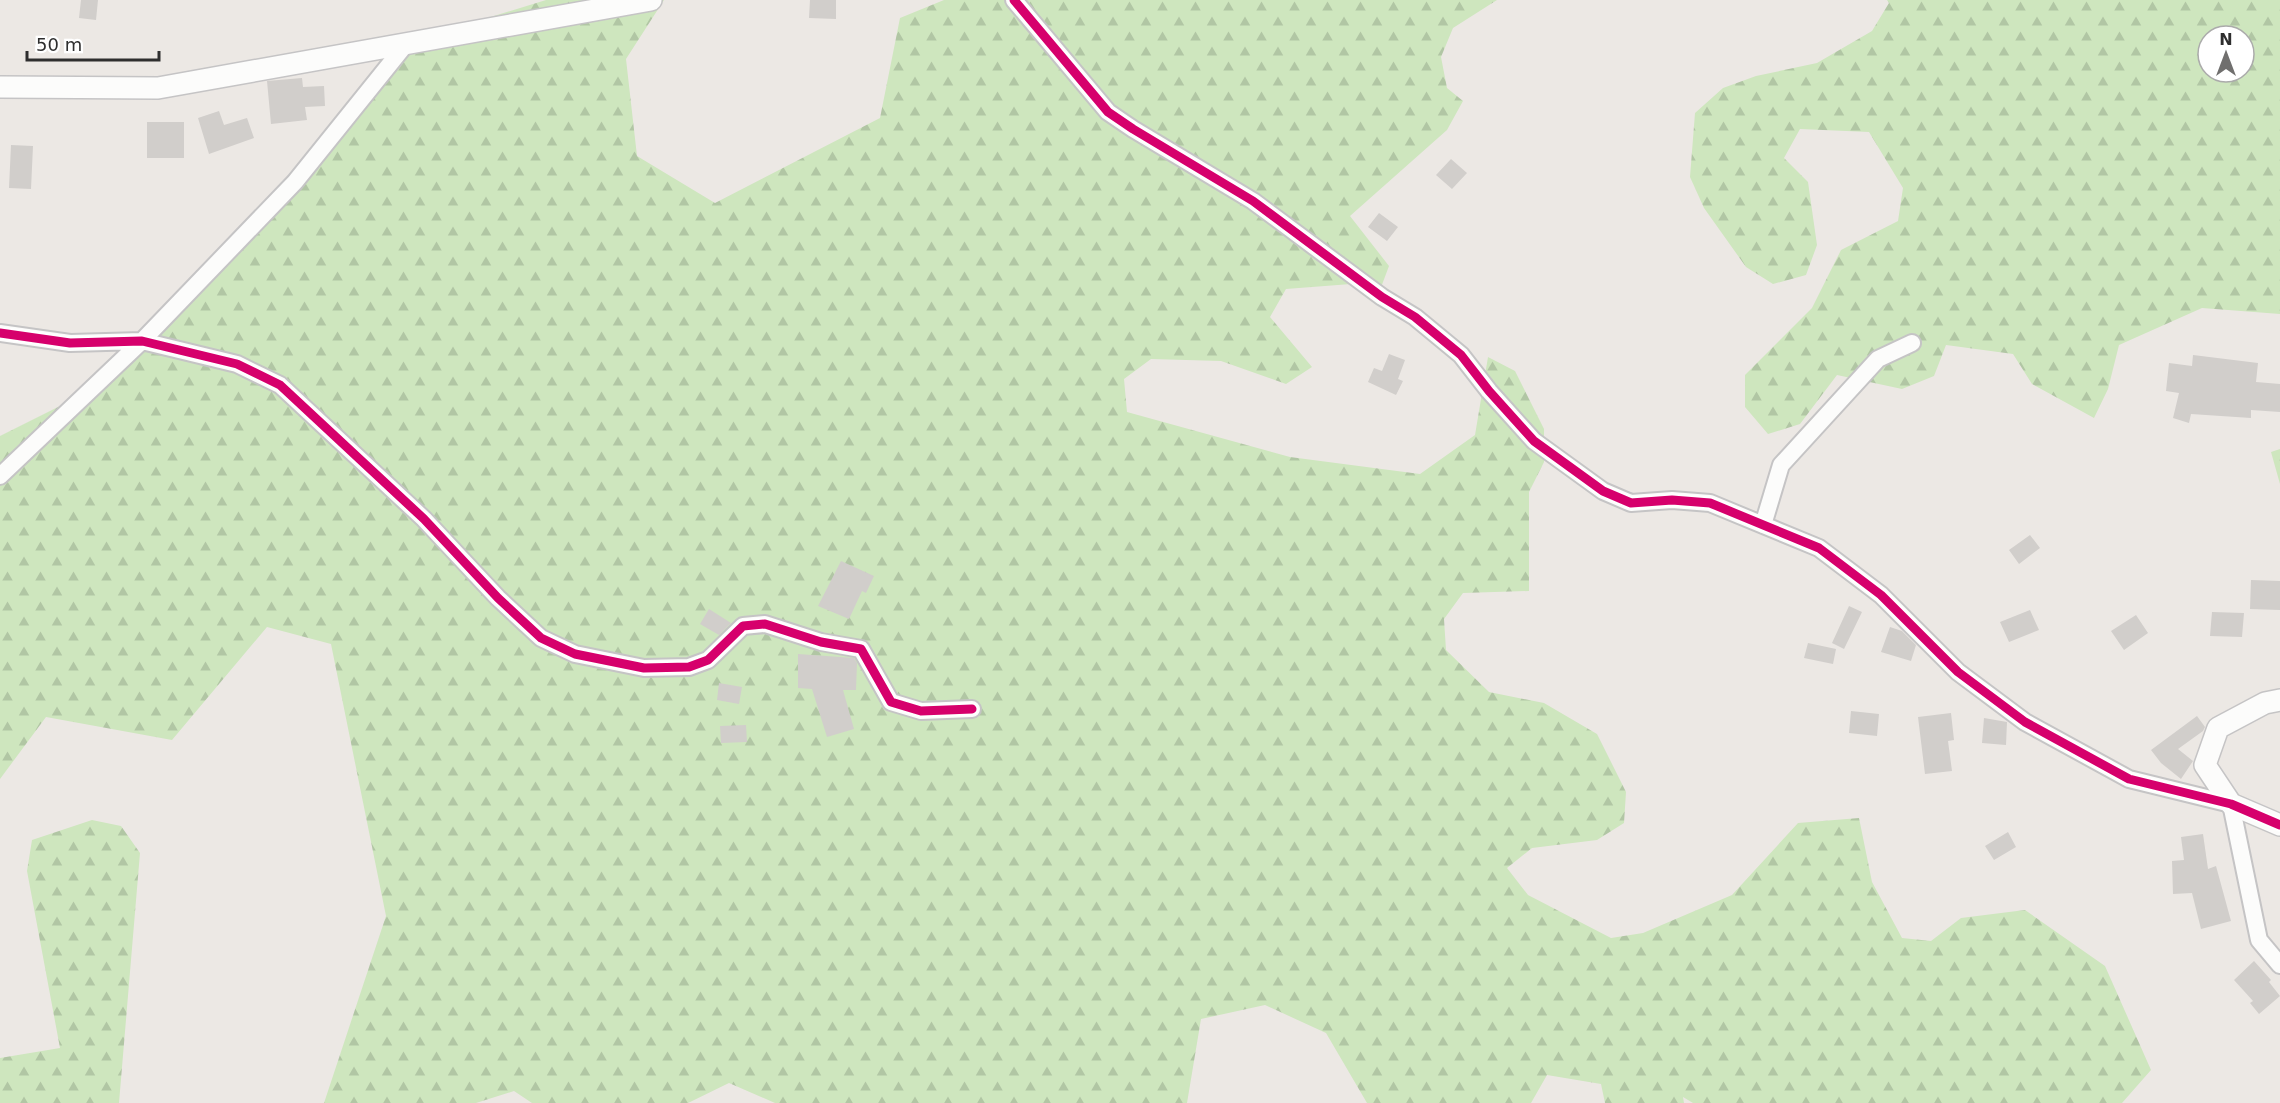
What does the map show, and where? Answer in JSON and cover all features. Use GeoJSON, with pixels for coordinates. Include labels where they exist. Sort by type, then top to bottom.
{"type":"FeatureCollection","features":[{"type":"Feature","properties":{"kind":"street"},"geometry":{"type":"LineString","coordinates":[[0,87],[158,88],[651,0]]}},
{"type":"Feature","properties":{"kind":"street"},"geometry":{"type":"LineString","coordinates":[[1014,0],[1108,112],[1253,201],[1382,297],[1415,318],[1461,355],[1489,391],[1534,441],[1603,491],[1631,502],[1672,500],[1710,503],[1819,548],[1881,595],[1958,672],[2025,722],[2129,779],[2230,804],[2280,825]]}},
{"type":"Feature","properties":{"kind":"street"},"geometry":{"type":"LineString","coordinates":[[0,476],[142,341],[295,182],[406,44]]}},
{"type":"Feature","properties":{"kind":"street"},"geometry":{"type":"LineString","coordinates":[[0,333],[70,343],[142,341],[237,364],[280,385],[424,519],[498,598],[541,638],[575,654],[644,668],[689,667],[708,660],[743,626],[765,624],[821,642],[861,649],[891,702],[921,711],[972,709]]}},
{"type":"Feature","properties":{"kind":"street"},"geometry":{"type":"LineString","coordinates":[[1763,525],[1781,465],[1878,359],[1912,344]]}},
{"type":"Feature","properties":{"kind":"street"},"geometry":{"type":"LineString","coordinates":[[2280,700],[2265,703],[2218,728],[2205,765],[2230,804],[2259,940],[2280,965]]}},
{"type":"Feature","properties":{"kind":"green space"},"geometry":{"type":"Polygon","coordinates":[[[546,0],[664,0],[626,59],[637,156],[715,203],[880,118],[900,18],[944,0],[1497,0],[1453,28],[1441,57],[1447,88],[1463,101],[1447,130],[1350,216],[1389,266],[1377,298],[1351,284],[1286,289],[1270,317],[1312,367],[1286,384],[1221,361],[1151,359],[1124,379],[1127,412],[1290,457],[1420,474],[1475,435],[1488,357],[1515,371],[1544,429],[1544,462],[1529,492],[1529,591],[1463,593],[1444,619],[1446,650],[1489,692],[1544,703],[1597,734],[1626,792],[1624,823],[1597,840],[1532,848],[1507,868],[1528,895],[1611,938],[1643,933],[1732,895],[1798,823],[1859,818],[1872,882],[1902,938],[1931,941],[1961,918],[2025,910],[2105,966],[2151,1070],[2122,1103],[1693,1103],[1683,1097],[1684,1103],[1605,1103],[1601,1084],[1547,1075],[1531,1103],[1367,1103],[1326,1033],[1265,1005],[1201,1019],[1187,1103],[775,1103],[729,1083],[688,1103],[532,1103],[514,1091],[476,1103],[324,1103],[386,916],[331,644],[267,627],[172,740],[46,717],[0,779],[0,436],[78,397],[290,182],[400,45],[546,0]]]}},
{"type":"Feature","properties":{"kind":"green space"},"geometry":{"type":"Polygon","coordinates":[[[1887,0],[2280,0],[2280,314],[2202,308],[2119,345],[2108,389],[2094,418],[2032,384],[2013,354],[1946,345],[1934,376],[1902,389],[1837,375],[1800,424],[1768,434],[1745,407],[1745,375],[1812,308],[1841,250],[1898,221],[1903,188],[1869,132],[1800,129],[1784,158],[1808,182],[1817,245],[1806,275],[1773,284],[1746,267],[1704,208],[1690,177],[1695,113],[1723,88],[1756,76],[1817,63],[1872,31],[1889,3],[1887,0]]]}},
{"type":"Feature","properties":{"kind":"green space"},"geometry":{"type":"Polygon","coordinates":[[[2280,449],[2280,484],[2271,452],[2280,449]]]}},
{"type":"Feature","properties":{"kind":"green space"},"geometry":{"type":"Polygon","coordinates":[[[92,820],[121,826],[140,853],[119,1103],[0,1103],[0,1058],[60,1048],[27,871],[32,840],[92,820]]]}},
{"type":"Feature","properties":{"kind":"building"},"geometry":{"type":"Polygon","coordinates":[[[81,0],[98,0],[96,20],[79,18],[81,0]]]}},
{"type":"Feature","properties":{"kind":"building"},"geometry":{"type":"Polygon","coordinates":[[[810,0],[836,0],[836,19],[809,18],[810,0]]]}},
{"type":"Feature","properties":{"kind":"building"},"geometry":{"type":"Polygon","coordinates":[[[302,78],[303,87],[324,86],[325,106],[305,107],[307,120],[271,124],[267,81],[302,78]]]}},
{"type":"Feature","properties":{"kind":"building"},"geometry":{"type":"Polygon","coordinates":[[[219,111],[224,125],[247,118],[254,138],[209,154],[198,118],[219,111]]]}},
{"type":"Feature","properties":{"kind":"building"},"geometry":{"type":"Polygon","coordinates":[[[147,122],[184,122],[184,158],[147,158],[147,122]]]}},
{"type":"Feature","properties":{"kind":"building"},"geometry":{"type":"Polygon","coordinates":[[[11,145],[33,146],[31,189],[9,188],[11,145]]]}},
{"type":"Feature","properties":{"kind":"building"},"geometry":{"type":"Polygon","coordinates":[[[1451,159],[1467,173],[1452,189],[1436,175],[1451,159]]]}},
{"type":"Feature","properties":{"kind":"building"},"geometry":{"type":"Polygon","coordinates":[[[1379,213],[1398,227],[1387,241],[1368,227],[1379,213]]]}},
{"type":"Feature","properties":{"kind":"building"},"geometry":{"type":"Polygon","coordinates":[[[1389,354],[1405,360],[1398,379],[1403,381],[1396,395],[1368,382],[1374,368],[1382,371],[1389,354]]]}},
{"type":"Feature","properties":{"kind":"building"},"geometry":{"type":"Polygon","coordinates":[[[2193,355],[2258,363],[2256,382],[2280,384],[2280,412],[2251,410],[2251,418],[2191,414],[2189,423],[2173,418],[2179,393],[2166,391],[2169,363],[2192,366],[2193,355]]]}},
{"type":"Feature","properties":{"kind":"building"},"geometry":{"type":"Polygon","coordinates":[[[2030,535],[2040,548],[2019,564],[2009,550],[2030,535]]]}},
{"type":"Feature","properties":{"kind":"building"},"geometry":{"type":"Polygon","coordinates":[[[841,561],[874,576],[866,593],[862,591],[849,619],[818,606],[841,561]]]}},
{"type":"Feature","properties":{"kind":"building"},"geometry":{"type":"Polygon","coordinates":[[[2251,580],[2280,581],[2280,610],[2250,609],[2251,580]]]}},
{"type":"Feature","properties":{"kind":"building"},"geometry":{"type":"Polygon","coordinates":[[[1849,606],[1862,612],[1844,649],[1832,643],[1849,606]]]}},
{"type":"Feature","properties":{"kind":"building"},"geometry":{"type":"Polygon","coordinates":[[[709,609],[731,623],[719,635],[700,624],[709,609]]]}},
{"type":"Feature","properties":{"kind":"building"},"geometry":{"type":"Polygon","coordinates":[[[2030,610],[2039,630],[2009,642],[2000,622],[2030,610]]]}},
{"type":"Feature","properties":{"kind":"building"},"geometry":{"type":"Polygon","coordinates":[[[2212,612],[2244,613],[2242,637],[2210,636],[2212,612]]]}},
{"type":"Feature","properties":{"kind":"building"},"geometry":{"type":"Polygon","coordinates":[[[2136,615],[2148,633],[2124,650],[2111,631],[2136,615]]]}},
{"type":"Feature","properties":{"kind":"building"},"geometry":{"type":"Polygon","coordinates":[[[1890,627],[1902,631],[1916,645],[1911,661],[1881,652],[1890,627]]]}},
{"type":"Feature","properties":{"kind":"building"},"geometry":{"type":"Polygon","coordinates":[[[1808,643],[1836,649],[1833,664],[1804,658],[1808,643]]]}},
{"type":"Feature","properties":{"kind":"building"},"geometry":{"type":"Polygon","coordinates":[[[798,654],[854,658],[857,663],[856,690],[843,690],[854,729],[827,737],[812,689],[798,688],[798,654]]]}},
{"type":"Feature","properties":{"kind":"building"},"geometry":{"type":"Polygon","coordinates":[[[719,683],[742,687],[739,704],[717,700],[719,683]]]}},
{"type":"Feature","properties":{"kind":"building"},"geometry":{"type":"Polygon","coordinates":[[[1851,711],[1879,714],[1877,736],[1849,733],[1851,711]]]}},
{"type":"Feature","properties":{"kind":"building"},"geometry":{"type":"Polygon","coordinates":[[[1951,713],[1954,740],[1948,741],[1952,771],[1925,774],[1918,717],[1951,713]]]}},
{"type":"Feature","properties":{"kind":"building"},"geometry":{"type":"Polygon","coordinates":[[[2197,716],[2205,727],[2203,731],[2178,749],[2193,761],[2181,779],[2161,763],[2151,750],[2197,716]]]}},
{"type":"Feature","properties":{"kind":"building"},"geometry":{"type":"Polygon","coordinates":[[[1984,718],[2007,722],[2006,745],[1982,743],[1984,718]]]}},
{"type":"Feature","properties":{"kind":"building"},"geometry":{"type":"Polygon","coordinates":[[[746,725],[747,742],[721,743],[720,726],[746,725]]]}},
{"type":"Feature","properties":{"kind":"building"},"geometry":{"type":"Polygon","coordinates":[[[2008,832],[2016,847],[1994,860],[1985,846],[2008,832]]]}},
{"type":"Feature","properties":{"kind":"building"},"geometry":{"type":"Polygon","coordinates":[[[2203,834],[2208,869],[2216,866],[2231,921],[2201,929],[2192,893],[2173,894],[2172,861],[2184,860],[2181,837],[2203,834]]]}},
{"type":"Feature","properties":{"kind":"building"},"geometry":{"type":"Polygon","coordinates":[[[2254,961],[2271,980],[2269,982],[2280,996],[2259,1014],[2250,1003],[2253,1001],[2234,980],[2254,961]]]}},
{"type":"Feature","properties":{"kind":"cycle path"},"geometry":{"type":"LineString","coordinates":[[1014,0],[1108,112],[1253,201],[1382,297],[1415,317],[1461,355],[1489,391],[1534,441],[1603,491],[1631,503],[1672,500],[1710,503],[1819,548],[1881,595],[1958,672],[2025,722],[2129,779],[2231,804],[2280,825]]}},
{"type":"Feature","properties":{"kind":"cycle path"},"geometry":{"type":"LineString","coordinates":[[0,333],[70,343],[142,341],[237,364],[280,385],[424,519],[498,598],[541,638],[575,654],[644,668],[689,667],[708,660],[743,626],[765,624],[821,642],[861,649],[891,702],[921,711],[972,709]]}}]}
